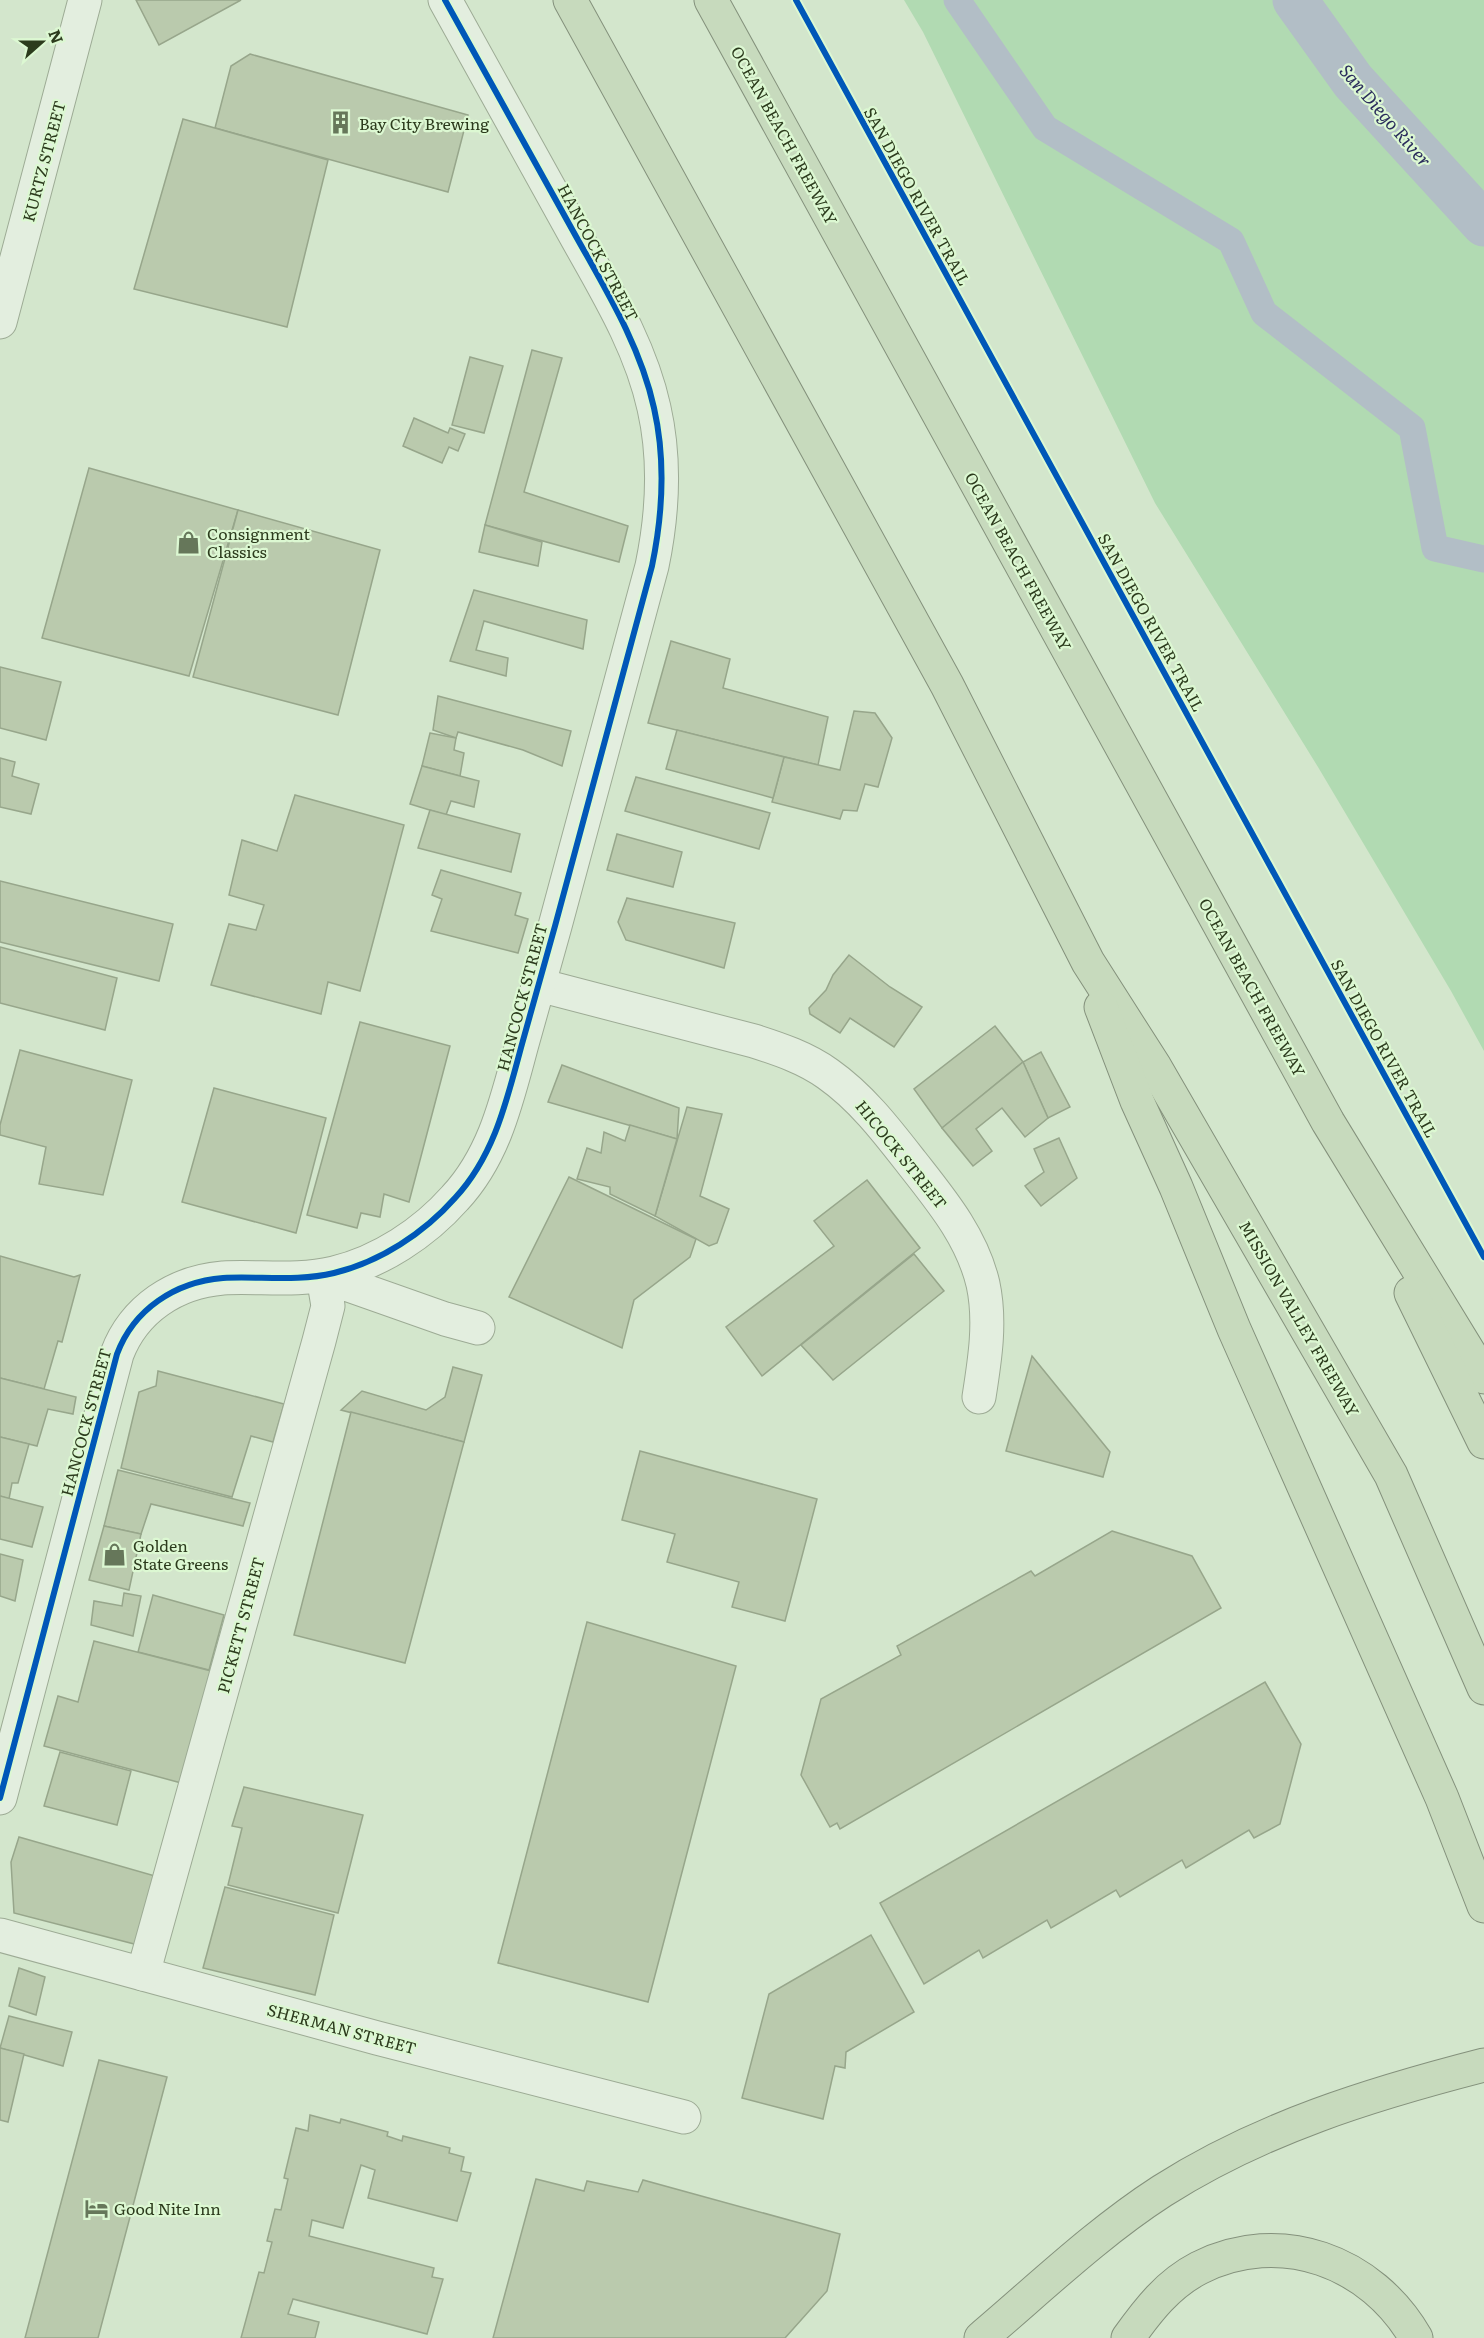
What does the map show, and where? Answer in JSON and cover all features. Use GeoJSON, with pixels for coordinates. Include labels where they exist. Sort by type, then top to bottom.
{"type":"FeatureCollection","features":[{"type":"Feature","properties":{"kind":"highway"},"geometry":{"type":"LineString","coordinates":[[570,0],[947,685],[1088,962],[1105,1020],[1137,1101],[1176,1187],[1234,1329],[1442,1798],[1484,1906]]}},
{"type":"Feature","properties":{"kind":"highway","name":"OCEAN BEACH FREEWAY"},"geometry":{"type":"LineString","coordinates":[[711,0],[1328,1122]]}},
{"type":"Feature","properties":{"kind":"highway","name":"MISSION VALLEY FREEWAY"},"geometry":{"type":"LineString","coordinates":[[1088,962],[1155,1066],[1391,1475],[1484,1688]]}},
{"type":"Feature","properties":{"kind":"highway"},"geometry":{"type":"LineString","coordinates":[[1328,1122],[1484,1377]]}},
{"type":"Feature","properties":{"kind":"highway"},"geometry":{"type":"LineString","coordinates":[[1328,1122],[1484,1442]]}},
{"type":"Feature","properties":{"kind":"highway"},"geometry":{"type":"LineString","coordinates":[[981,2338],[1100,2236],[1161,2192],[1215,2160],[1274,2132],[1356,2100],[1484,2065]]}},
{"type":"Feature","properties":{"kind":"highway"},"geometry":{"type":"LineString","coordinates":[[1128,2338],[1153,2303],[1198,2269],[1223,2258],[1248,2251],[1273,2250],[1320,2258],[1345,2268],[1386,2298],[1403,2317],[1416,2338]]}},
{"type":"Feature","properties":{"kind":"street","name":"KURTZ STREET"},"geometry":{"type":"LineString","coordinates":[[0,321],[86,0]]}},
{"type":"Feature","properties":{"kind":"street","name":"HANCOCK STREET"},"geometry":{"type":"LineString","coordinates":[[0,1798],[117,1354],[124,1337],[142,1312],[188,1285],[223,1278],[283,1279],[323,1276],[365,1263],[405,1241],[441,1213],[466,1185],[491,1145],[539,985],[652,566],[660,527],[661,451],[655,409],[644,371],[626,329],[445,0]]}},
{"type":"Feature","properties":{"kind":"street","name":"HICOCK STREET"},"geometry":{"type":"LineString","coordinates":[[539,985],[743,1038],[787,1052],[826,1072],[854,1095],[879,1121],[940,1199],[973,1254],[986,1303],[987,1338],[979,1397]]}},
{"type":"Feature","properties":{"kind":"street"},"geometry":{"type":"LineString","coordinates":[[323,1276],[445,1319],[478,1328]]}},
{"type":"Feature","properties":{"kind":"street","name":"PICKETT STREET"},"geometry":{"type":"LineString","coordinates":[[143,1974],[324,1323],[328,1306],[323,1276]]}},
{"type":"Feature","properties":{"kind":"street","name":"SHERMAN STREET"},"geometry":{"type":"LineString","coordinates":[[0,1935],[366,2035],[684,2117]]}},
{"type":"Feature","properties":{"kind":"green space"},"geometry":{"type":"Polygon","coordinates":[[[904,0],[1484,0],[1484,1051],[1318,767],[1155,503],[923,32],[904,0]]]}},
{"type":"Feature","properties":{"kind":"building"},"geometry":{"type":"Polygon","coordinates":[[[136,0],[241,0],[159,45],[136,0]]]}},
{"type":"Feature","properties":{"kind":"building","name":"Bay City Brewing"},"geometry":{"type":"Polygon","coordinates":[[[250,54],[468,115],[448,192],[215,128],[231,66],[250,54]]]}},
{"type":"Feature","properties":{"kind":"building"},"geometry":{"type":"Polygon","coordinates":[[[183,119],[328,160],[287,327],[134,289],[183,119]]]}},
{"type":"Feature","properties":{"kind":"building"},"geometry":{"type":"Polygon","coordinates":[[[532,350],[562,358],[524,492],[628,526],[619,562],[485,525],[532,350]]]}},
{"type":"Feature","properties":{"kind":"building"},"geometry":{"type":"Polygon","coordinates":[[[470,357],[503,366],[484,433],[452,425],[470,357]]]}},
{"type":"Feature","properties":{"kind":"building"},"geometry":{"type":"Polygon","coordinates":[[[414,418],[448,433],[450,428],[465,434],[458,451],[449,447],[442,463],[403,446],[414,418]]]}},
{"type":"Feature","properties":{"kind":"building"},"geometry":{"type":"Polygon","coordinates":[[[89,468],[238,510],[189,676],[42,638],[89,468]]]}},
{"type":"Feature","properties":{"kind":"building"},"geometry":{"type":"Polygon","coordinates":[[[238,510],[380,550],[338,715],[193,677],[238,510]]]}},
{"type":"Feature","properties":{"kind":"building"},"geometry":{"type":"Polygon","coordinates":[[[485,525],[542,542],[538,566],[479,552],[485,525]]]}},
{"type":"Feature","properties":{"kind":"building"},"geometry":{"type":"Polygon","coordinates":[[[474,590],[587,620],[583,649],[484,621],[476,650],[508,658],[506,676],[450,661],[474,590]]]}},
{"type":"Feature","properties":{"kind":"building"},"geometry":{"type":"Polygon","coordinates":[[[671,641],[730,659],[723,688],[828,717],[818,765],[648,723],[671,641]]]}},
{"type":"Feature","properties":{"kind":"building"},"geometry":{"type":"Polygon","coordinates":[[[0,667],[61,682],[46,740],[0,728],[0,667]]]}},
{"type":"Feature","properties":{"kind":"building"},"geometry":{"type":"Polygon","coordinates":[[[438,696],[571,731],[562,766],[523,750],[458,732],[456,738],[433,730],[438,696]]]}},
{"type":"Feature","properties":{"kind":"building"},"geometry":{"type":"Polygon","coordinates":[[[854,711],[875,713],[892,738],[878,787],[865,784],[857,811],[843,810],[840,819],[772,802],[784,757],[840,770],[854,711]]]}},
{"type":"Feature","properties":{"kind":"building"},"geometry":{"type":"Polygon","coordinates":[[[677,730],[784,757],[773,798],[666,769],[677,730]]]}},
{"type":"Feature","properties":{"kind":"building"},"geometry":{"type":"Polygon","coordinates":[[[430,733],[456,738],[454,750],[464,753],[460,776],[422,766],[430,733]]]}},
{"type":"Feature","properties":{"kind":"building"},"geometry":{"type":"Polygon","coordinates":[[[0,758],[15,762],[12,776],[39,784],[31,814],[0,807],[0,758]]]}},
{"type":"Feature","properties":{"kind":"building"},"geometry":{"type":"Polygon","coordinates":[[[422,766],[479,781],[474,807],[451,801],[446,815],[410,804],[422,766]]]}},
{"type":"Feature","properties":{"kind":"building"},"geometry":{"type":"Polygon","coordinates":[[[636,777],[770,813],[759,849],[625,811],[636,777]]]}},
{"type":"Feature","properties":{"kind":"building"},"geometry":{"type":"Polygon","coordinates":[[[295,795],[404,825],[360,991],[328,982],[321,1014],[211,985],[229,924],[256,930],[264,905],[229,895],[242,840],[277,851],[295,795]]]}},
{"type":"Feature","properties":{"kind":"building"},"geometry":{"type":"Polygon","coordinates":[[[430,810],[520,834],[511,872],[418,848],[430,810]]]}},
{"type":"Feature","properties":{"kind":"building"},"geometry":{"type":"Polygon","coordinates":[[[617,834],[682,852],[673,887],[607,870],[617,834]]]}},
{"type":"Feature","properties":{"kind":"building"},"geometry":{"type":"Polygon","coordinates":[[[441,870],[521,893],[515,915],[528,919],[518,953],[431,931],[442,899],[432,895],[441,870]]]}},
{"type":"Feature","properties":{"kind":"building"},"geometry":{"type":"Polygon","coordinates":[[[0,881],[173,924],[159,981],[0,942],[0,881]]]}},
{"type":"Feature","properties":{"kind":"building"},"geometry":{"type":"Polygon","coordinates":[[[627,898],[735,923],[724,968],[626,940],[618,922],[627,898]]]}},
{"type":"Feature","properties":{"kind":"building"},"geometry":{"type":"Polygon","coordinates":[[[0,947],[117,978],[105,1030],[0,1003],[0,947]]]}},
{"type":"Feature","properties":{"kind":"building"},"geometry":{"type":"Polygon","coordinates":[[[849,955],[890,987],[922,1007],[894,1047],[850,1018],[840,1033],[810,1014],[809,1008],[826,990],[833,975],[849,955]]]}},
{"type":"Feature","properties":{"kind":"building"},"geometry":{"type":"Polygon","coordinates":[[[360,1022],[450,1046],[409,1202],[384,1194],[380,1217],[361,1213],[357,1228],[307,1215],[360,1022]]]}},
{"type":"Feature","properties":{"kind":"building"},"geometry":{"type":"Polygon","coordinates":[[[995,1026],[1023,1062],[942,1128],[914,1089],[995,1026]]]}},
{"type":"Feature","properties":{"kind":"building"},"geometry":{"type":"Polygon","coordinates":[[[20,1050],[132,1080],[103,1195],[39,1184],[46,1147],[0,1135],[0,1125],[20,1050]]]}},
{"type":"Feature","properties":{"kind":"building"},"geometry":{"type":"Polygon","coordinates":[[[1041,1052],[1070,1107],[1048,1118],[1023,1062],[1041,1052]]]}},
{"type":"Feature","properties":{"kind":"building"},"geometry":{"type":"Polygon","coordinates":[[[1023,1062],[1048,1118],[1025,1137],[1002,1108],[976,1129],[992,1151],[973,1166],[942,1128],[1023,1062]]]}},
{"type":"Feature","properties":{"kind":"building"},"geometry":{"type":"Polygon","coordinates":[[[562,1065],[679,1108],[677,1139],[548,1102],[562,1065]]]}},
{"type":"Feature","properties":{"kind":"building"},"geometry":{"type":"Polygon","coordinates":[[[214,1088],[326,1118],[296,1233],[182,1202],[214,1088]]]}},
{"type":"Feature","properties":{"kind":"building"},"geometry":{"type":"Polygon","coordinates":[[[687,1107],[722,1114],[700,1196],[729,1209],[717,1243],[709,1246],[655,1216],[687,1107]]]}},
{"type":"Feature","properties":{"kind":"building"},"geometry":{"type":"Polygon","coordinates":[[[630,1125],[677,1139],[655,1216],[610,1194],[610,1187],[577,1179],[587,1148],[601,1153],[604,1132],[625,1141],[630,1125]]]}},
{"type":"Feature","properties":{"kind":"building"},"geometry":{"type":"Polygon","coordinates":[[[1059,1138],[1077,1178],[1041,1206],[1025,1186],[1044,1172],[1034,1149],[1059,1138]]]}},
{"type":"Feature","properties":{"kind":"building"},"geometry":{"type":"Polygon","coordinates":[[[569,1177],[696,1239],[690,1257],[634,1300],[622,1348],[509,1297],[569,1177]]]}},
{"type":"Feature","properties":{"kind":"building"},"geometry":{"type":"Polygon","coordinates":[[[867,1180],[920,1248],[762,1376],[726,1327],[834,1246],[814,1221],[867,1180]]]}},
{"type":"Feature","properties":{"kind":"building"},"geometry":{"type":"Polygon","coordinates":[[[914,1254],[944,1291],[833,1380],[801,1345],[914,1254]]]}},
{"type":"Feature","properties":{"kind":"building"},"geometry":{"type":"Polygon","coordinates":[[[0,1256],[74,1277],[80,1275],[62,1342],[58,1341],[44,1389],[0,1378],[0,1256]]]}},
{"type":"Feature","properties":{"kind":"building"},"geometry":{"type":"Polygon","coordinates":[[[1032,1356],[1110,1452],[1103,1477],[1006,1451],[1032,1356]]]}},
{"type":"Feature","properties":{"kind":"building"},"geometry":{"type":"Polygon","coordinates":[[[453,1367],[482,1375],[464,1442],[341,1410],[362,1391],[426,1410],[445,1397],[453,1367]]]}},
{"type":"Feature","properties":{"kind":"building"},"geometry":{"type":"Polygon","coordinates":[[[158,1371],[284,1404],[273,1442],[251,1436],[232,1497],[121,1468],[139,1392],[156,1386],[158,1371]]]}},
{"type":"Feature","properties":{"kind":"building"},"geometry":{"type":"Polygon","coordinates":[[[0,1378],[76,1397],[73,1414],[48,1409],[37,1446],[0,1437],[0,1378]]]}},
{"type":"Feature","properties":{"kind":"building"},"geometry":{"type":"Polygon","coordinates":[[[351,1412],[464,1442],[405,1663],[294,1635],[351,1412]]]}},
{"type":"Feature","properties":{"kind":"building"},"geometry":{"type":"Polygon","coordinates":[[[0,1437],[29,1444],[18,1483],[12,1483],[9,1499],[0,1496],[0,1437]]]}},
{"type":"Feature","properties":{"kind":"building"},"geometry":{"type":"Polygon","coordinates":[[[640,1451],[817,1499],[785,1621],[732,1607],[739,1582],[667,1562],[675,1534],[622,1520],[640,1451]]]}},
{"type":"Feature","properties":{"kind":"building"},"geometry":{"type":"Polygon","coordinates":[[[118,1470],[250,1503],[243,1526],[151,1504],[141,1534],[104,1526],[118,1470]]]}},
{"type":"Feature","properties":{"kind":"building"},"geometry":{"type":"Polygon","coordinates":[[[0,1496],[43,1507],[32,1547],[0,1539],[0,1496]]]}},
{"type":"Feature","properties":{"kind":"building"},"geometry":{"type":"Polygon","coordinates":[[[104,1526],[141,1534],[129,1590],[89,1580],[104,1526]]]}},
{"type":"Feature","properties":{"kind":"building"},"geometry":{"type":"Polygon","coordinates":[[[1112,1531],[1192,1556],[1221,1608],[840,1829],[837,1823],[830,1827],[801,1775],[821,1699],[901,1655],[897,1646],[1031,1571],[1035,1576],[1112,1531]]]}},
{"type":"Feature","properties":{"kind":"building"},"geometry":{"type":"Polygon","coordinates":[[[0,1554],[23,1560],[15,1601],[0,1596],[0,1554]]]}},
{"type":"Feature","properties":{"kind":"building"},"geometry":{"type":"Polygon","coordinates":[[[124,1593],[141,1596],[133,1636],[91,1625],[94,1601],[122,1606],[124,1593]]]}},
{"type":"Feature","properties":{"kind":"building"},"geometry":{"type":"Polygon","coordinates":[[[153,1595],[224,1615],[209,1670],[138,1652],[153,1595]]]}},
{"type":"Feature","properties":{"kind":"building"},"geometry":{"type":"Polygon","coordinates":[[[587,1622],[736,1666],[648,2002],[498,1963],[587,1622]]]}},
{"type":"Feature","properties":{"kind":"building"},"geometry":{"type":"Polygon","coordinates":[[[94,1641],[215,1672],[185,1784],[44,1746],[58,1696],[78,1702],[94,1641]]]}},
{"type":"Feature","properties":{"kind":"building"},"geometry":{"type":"Polygon","coordinates":[[[1265,1682],[1301,1744],[1280,1824],[1254,1838],[1249,1830],[1186,1868],[1182,1860],[1120,1897],[1116,1890],[1051,1928],[1047,1920],[983,1958],[979,1950],[924,1984],[880,1903],[1265,1682]]]}},
{"type":"Feature","properties":{"kind":"building"},"geometry":{"type":"Polygon","coordinates":[[[60,1752],[131,1771],[117,1825],[44,1806],[60,1752]]]}},
{"type":"Feature","properties":{"kind":"building"},"geometry":{"type":"Polygon","coordinates":[[[244,1787],[363,1815],[338,1913],[228,1885],[242,1828],[232,1826],[244,1787]]]}},
{"type":"Feature","properties":{"kind":"building"},"geometry":{"type":"Polygon","coordinates":[[[19,1837],[155,1876],[142,1946],[14,1913],[11,1862],[19,1837]]]}},
{"type":"Feature","properties":{"kind":"building"},"geometry":{"type":"Polygon","coordinates":[[[225,1887],[334,1915],[315,1995],[203,1968],[225,1887]]]}},
{"type":"Feature","properties":{"kind":"building"},"geometry":{"type":"Polygon","coordinates":[[[871,1935],[914,2012],[846,2052],[845,2068],[835,2066],[823,2119],[742,2098],[769,1994],[871,1935]]]}},
{"type":"Feature","properties":{"kind":"building"},"geometry":{"type":"Polygon","coordinates":[[[19,1968],[45,1977],[36,2015],[9,2006],[19,1968]]]}},
{"type":"Feature","properties":{"kind":"building"},"geometry":{"type":"Polygon","coordinates":[[[9,2016],[72,2032],[63,2066],[0,2048],[9,2016]]]}},
{"type":"Feature","properties":{"kind":"building"},"geometry":{"type":"Polygon","coordinates":[[[0,2048],[24,2054],[8,2122],[0,2120],[0,2048]]]}},
{"type":"Feature","properties":{"kind":"building","name":"Good Nite Inn"},"geometry":{"type":"Polygon","coordinates":[[[99,2060],[167,2077],[98,2338],[25,2338],[99,2060]]]}},
{"type":"Feature","properties":{"kind":"building"},"geometry":{"type":"Polygon","coordinates":[[[310,2115],[340,2123],[341,2119],[388,2132],[387,2136],[402,2141],[403,2136],[450,2148],[449,2153],[464,2157],[461,2171],[471,2173],[457,2221],[368,2198],[375,2170],[361,2165],[343,2228],[312,2220],[309,2236],[434,2268],[432,2277],[443,2279],[427,2334],[293,2299],[288,2314],[319,2322],[315,2338],[241,2338],[259,2272],[264,2273],[272,2242],[267,2241],[275,2209],[281,2210],[288,2179],[284,2178],[296,2128],[308,2131],[310,2115]]]}},
{"type":"Feature","properties":{"kind":"building"},"geometry":{"type":"Polygon","coordinates":[[[536,2179],[584,2191],[587,2181],[638,2192],[643,2180],[840,2234],[827,2291],[785,2338],[493,2338],[536,2179]]]}},
{"type":"Feature","properties":{"kind":"waterway"},"geometry":{"type":"LineString","coordinates":[[957,0],[1045,128],[1231,241],[1264,313],[1412,428],[1435,548],[1484,559]]}},
{"type":"Feature","properties":{"kind":"waterway","name":"San Diego River"},"geometry":{"type":"LineString","coordinates":[[1295,0],[1353,81],[1484,224]]}},
{"type":"Feature","properties":{"kind":"cycle path"},"geometry":{"type":"LineString","coordinates":[[0,1798],[117,1354],[134,1324],[158,1301],[189,1285],[223,1278],[320,1276],[368,1262],[415,1234],[443,1211],[469,1181],[480,1164],[498,1126],[511,1085],[652,566],[661,507],[662,467],[654,408],[640,361],[609,295],[445,0]]}},
{"type":"Feature","properties":{"kind":"cycle path","name":"SAN DIEGO RIVER TRAIL"},"geometry":{"type":"LineString","coordinates":[[796,0],[1484,1257]]}},
{"type":"Feature","properties":{"kind":"place","name":"Bay City Brewing"},"geometry":{"type":"Point","coordinates":[341,123]}},
{"type":"Feature","properties":{"kind":"place","name":"Consignment Classics"},"geometry":{"type":"Point","coordinates":[189,542]}},
{"type":"Feature","properties":{"kind":"place","name":"Golden State Greens"},"geometry":{"type":"Point","coordinates":[115,1554]}},
{"type":"Feature","properties":{"kind":"place","name":"Good Nite Inn"},"geometry":{"type":"Point","coordinates":[96,2208]}}]}
